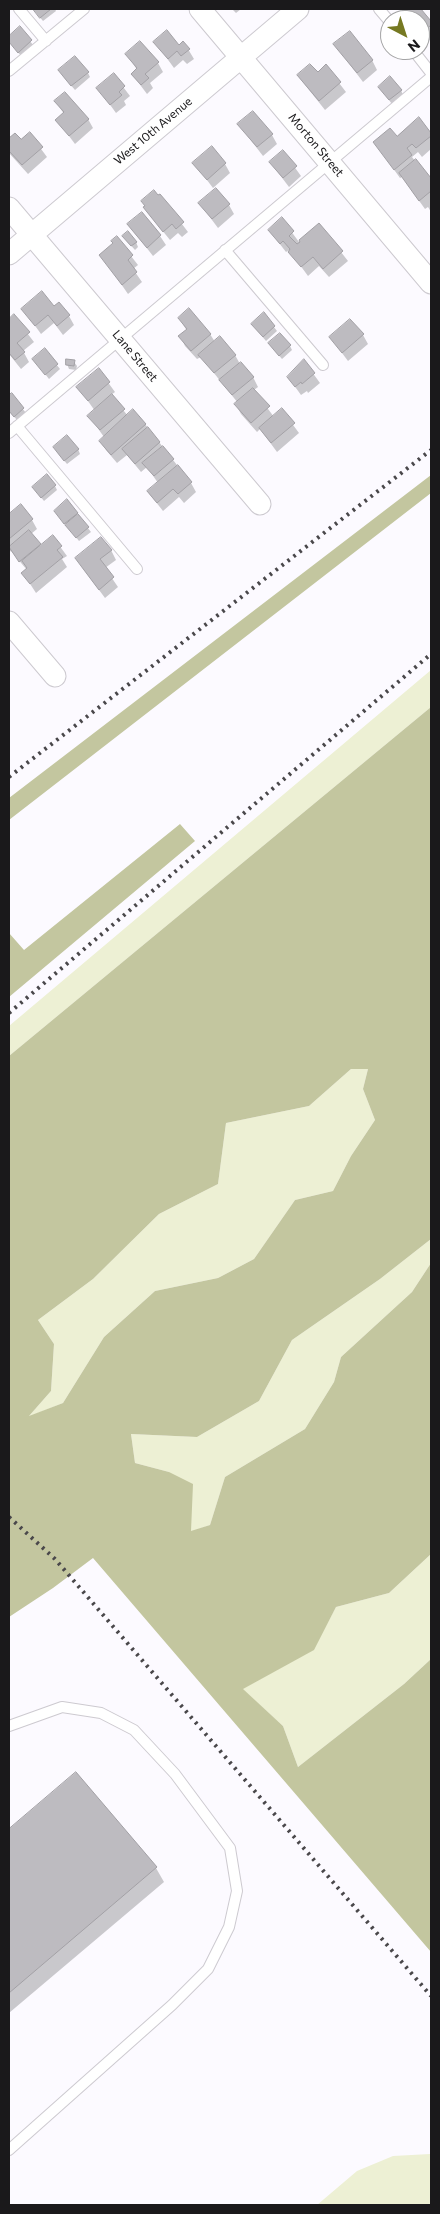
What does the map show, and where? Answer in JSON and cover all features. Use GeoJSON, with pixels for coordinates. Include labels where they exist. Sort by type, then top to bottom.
{"type":"FeatureCollection","features":[{"type":"Feature","properties":{"kind":"street","name":"Morton Street"},"geometry":{"type":"LineString","coordinates":[[200,9],[431,283]]}},
{"type":"Feature","properties":{"kind":"street","name":"West 10th Avenue"},"geometry":{"type":"LineString","coordinates":[[9,254],[298,9]]}},
{"type":"Feature","properties":{"kind":"street","name":"Lane Street"},"geometry":{"type":"LineString","coordinates":[[9,208],[260,504]]}},
{"type":"Feature","properties":{"kind":"street"},"geometry":{"type":"LineString","coordinates":[[9,622],[55,676]]}},
{"type":"Feature","properties":{"kind":"lane"},"geometry":{"type":"LineString","coordinates":[[18,9],[46,41]]}},
{"type":"Feature","properties":{"kind":"lane"},"geometry":{"type":"LineString","coordinates":[[9,71],[84,9]]}},
{"type":"Feature","properties":{"kind":"lane"},"geometry":{"type":"LineString","coordinates":[[421,60],[431,73]]}},
{"type":"Feature","properties":{"kind":"lane"},"geometry":{"type":"LineString","coordinates":[[9,433],[431,77]]}},
{"type":"Feature","properties":{"kind":"lane"},"geometry":{"type":"LineString","coordinates":[[226,250],[323,365]]}},
{"type":"Feature","properties":{"kind":"lane"},"geometry":{"type":"LineString","coordinates":[[17,426],[137,569]]}},
{"type":"Feature","properties":{"kind":"lane"},"geometry":{"type":"LineString","coordinates":[[9,1726],[62,1707],[101,1714],[134,1730],[175,1774],[230,1848],[237,1892],[229,1927],[208,1969],[172,2005],[9,2150]]}},
{"type":"Feature","properties":{"kind":"green space"},"geometry":{"type":"Polygon","coordinates":[[[431,475],[431,493],[9,820],[9,798],[431,475]]]}},
{"type":"Feature","properties":{"kind":"green space"},"geometry":{"type":"Polygon","coordinates":[[[431,670],[431,707],[9,1056],[9,1026],[431,670]]]}},
{"type":"Feature","properties":{"kind":"green space"},"geometry":{"type":"Polygon","coordinates":[[[431,707],[431,1239],[380,1279],[292,1340],[259,1401],[197,1437],[131,1434],[135,1463],[169,1472],[193,1484],[191,1531],[210,1525],[225,1477],[305,1429],[334,1382],[341,1357],[412,1292],[431,1263],[431,1554],[389,1593],[336,1607],[314,1650],[243,1689],[283,1726],[298,1767],[404,1684],[431,1659],[431,1952],[93,1558],[53,1588],[9,1617],[9,1056],[431,707]],[[351,1069],[309,1106],[226,1123],[218,1184],[159,1214],[93,1279],[38,1320],[54,1344],[51,1391],[29,1416],[63,1403],[104,1337],[155,1291],[218,1278],[254,1259],[295,1200],[333,1191],[351,1156],[375,1120],[363,1089],[368,1069],[351,1069]]]}},
{"type":"Feature","properties":{"kind":"green space"},"geometry":{"type":"Polygon","coordinates":[[[180,824],[195,841],[9,997],[9,933],[24,950],[180,824]]]}},
{"type":"Feature","properties":{"kind":"green space"},"geometry":{"type":"Polygon","coordinates":[[[351,1069],[368,1069],[363,1089],[375,1120],[351,1156],[333,1191],[295,1200],[254,1259],[218,1278],[155,1291],[104,1337],[63,1403],[28,1417],[51,1391],[54,1344],[38,1320],[93,1279],[159,1214],[218,1184],[226,1123],[309,1106],[351,1069]]]}},
{"type":"Feature","properties":{"kind":"green space"},"geometry":{"type":"Polygon","coordinates":[[[431,1239],[431,1263],[412,1292],[341,1357],[334,1382],[305,1429],[225,1477],[210,1525],[191,1532],[169,1472],[135,1463],[131,1434],[197,1437],[259,1401],[292,1340],[380,1279],[431,1239]]]}},
{"type":"Feature","properties":{"kind":"green space"},"geometry":{"type":"Polygon","coordinates":[[[431,1554],[431,1659],[404,1684],[298,1767],[283,1726],[242,1689],[313,1650],[336,1607],[389,1593],[431,1554]]]}},
{"type":"Feature","properties":{"kind":"green space"},"geometry":{"type":"Polygon","coordinates":[[[430,2154],[431,2205],[317,2205],[357,2171],[393,2156],[430,2154]]]}},
{"type":"Feature","properties":{"kind":"building"},"geometry":{"type":"Polygon","coordinates":[[[33,9],[51,9],[40,18],[33,9]]]}},
{"type":"Feature","properties":{"kind":"building"},"geometry":{"type":"Polygon","coordinates":[[[421,9],[422,10],[404,10],[421,9]]]}},
{"type":"Feature","properties":{"kind":"building"},"geometry":{"type":"Polygon","coordinates":[[[20,26],[32,40],[18,53],[9,42],[9,36],[20,26]]]}},
{"type":"Feature","properties":{"kind":"building"},"geometry":{"type":"Polygon","coordinates":[[[167,30],[179,45],[183,41],[190,49],[181,56],[177,51],[168,59],[153,42],[167,30]]]}},
{"type":"Feature","properties":{"kind":"building"},"geometry":{"type":"Polygon","coordinates":[[[350,31],[373,60],[357,73],[333,44],[350,31]]]}},
{"type":"Feature","properties":{"kind":"building"},"geometry":{"type":"Polygon","coordinates":[[[140,41],[159,62],[145,74],[149,78],[141,85],[131,74],[137,68],[125,54],[140,41]]]}},
{"type":"Feature","properties":{"kind":"building"},"geometry":{"type":"Polygon","coordinates":[[[75,56],[89,72],[71,86],[58,70],[75,56]]]}},
{"type":"Feature","properties":{"kind":"building"},"geometry":{"type":"Polygon","coordinates":[[[310,64],[318,72],[326,64],[341,82],[319,101],[297,75],[310,64]]]}},
{"type":"Feature","properties":{"kind":"building"},"geometry":{"type":"Polygon","coordinates":[[[114,73],[125,86],[119,92],[122,95],[110,105],[96,88],[114,73]]]}},
{"type":"Feature","properties":{"kind":"building"},"geometry":{"type":"Polygon","coordinates":[[[390,76],[402,90],[389,100],[378,87],[390,76]]]}},
{"type":"Feature","properties":{"kind":"building"},"geometry":{"type":"Polygon","coordinates":[[[65,92],[89,119],[69,136],[55,120],[64,112],[54,101],[65,92]]]}},
{"type":"Feature","properties":{"kind":"building"},"geometry":{"type":"Polygon","coordinates":[[[253,111],[273,134],[257,147],[237,124],[253,111]]]}},
{"type":"Feature","properties":{"kind":"building"},"geometry":{"type":"Polygon","coordinates":[[[419,117],[431,133],[431,136],[416,148],[412,144],[407,148],[412,155],[394,170],[373,142],[390,128],[397,136],[419,117]]]}},
{"type":"Feature","properties":{"kind":"building"},"geometry":{"type":"Polygon","coordinates":[[[30,132],[43,147],[22,165],[9,151],[9,138],[15,133],[21,139],[30,132]]]}},
{"type":"Feature","properties":{"kind":"building"},"geometry":{"type":"Polygon","coordinates":[[[212,146],[226,163],[207,180],[192,163],[212,146]]]}},
{"type":"Feature","properties":{"kind":"building"},"geometry":{"type":"Polygon","coordinates":[[[283,150],[297,166],[283,178],[269,162],[283,150]]]}},
{"type":"Feature","properties":{"kind":"building"},"geometry":{"type":"Polygon","coordinates":[[[416,159],[431,178],[431,191],[419,201],[399,173],[416,159]]]}},
{"type":"Feature","properties":{"kind":"building"},"geometry":{"type":"Polygon","coordinates":[[[216,188],[230,204],[212,219],[198,203],[216,188]]]}},
{"type":"Feature","properties":{"kind":"building"},"geometry":{"type":"Polygon","coordinates":[[[154,190],[158,195],[160,194],[184,222],[176,229],[172,224],[163,232],[143,207],[145,206],[141,201],[154,190]]]}},
{"type":"Feature","properties":{"kind":"building"},"geometry":{"type":"Polygon","coordinates":[[[142,212],[161,235],[147,248],[127,224],[142,212]]]}},
{"type":"Feature","properties":{"kind":"building"},"geometry":{"type":"Polygon","coordinates":[[[282,217],[294,231],[289,236],[297,244],[300,242],[299,240],[319,223],[343,251],[323,269],[313,257],[301,267],[288,252],[290,249],[283,241],[280,244],[268,230],[282,217]]]}},
{"type":"Feature","properties":{"kind":"building"},"geometry":{"type":"Polygon","coordinates":[[[128,231],[137,242],[131,246],[122,236],[128,231]]]}},
{"type":"Feature","properties":{"kind":"building"},"geometry":{"type":"Polygon","coordinates":[[[117,236],[133,255],[128,260],[137,272],[122,285],[99,255],[113,243],[111,241],[117,236]]]}},
{"type":"Feature","properties":{"kind":"building"},"geometry":{"type":"Polygon","coordinates":[[[42,291],[54,306],[59,302],[70,315],[57,326],[48,315],[35,326],[21,309],[42,291]]]}},
{"type":"Feature","properties":{"kind":"building"},"geometry":{"type":"Polygon","coordinates":[[[189,308],[211,334],[191,351],[178,336],[187,329],[178,318],[189,308]]]}},
{"type":"Feature","properties":{"kind":"building"},"geometry":{"type":"Polygon","coordinates":[[[264,312],[275,326],[263,337],[251,324],[264,312]]]}},
{"type":"Feature","properties":{"kind":"building"},"geometry":{"type":"Polygon","coordinates":[[[14,314],[30,332],[17,343],[25,352],[15,360],[9,353],[9,319],[14,314]]]}},
{"type":"Feature","properties":{"kind":"building"},"geometry":{"type":"Polygon","coordinates":[[[350,319],[364,334],[342,353],[329,337],[350,319]]]}},
{"type":"Feature","properties":{"kind":"building"},"geometry":{"type":"Polygon","coordinates":[[[280,333],[291,345],[279,356],[268,343],[280,333]]]}},
{"type":"Feature","properties":{"kind":"building"},"geometry":{"type":"Polygon","coordinates":[[[220,336],[236,355],[214,373],[198,355],[220,336]]]}},
{"type":"Feature","properties":{"kind":"building"},"geometry":{"type":"Polygon","coordinates":[[[45,348],[58,364],[45,375],[32,359],[45,348]]]}},
{"type":"Feature","properties":{"kind":"building"},"geometry":{"type":"Polygon","coordinates":[[[66,359],[75,360],[74,366],[66,365],[66,359]]]}},
{"type":"Feature","properties":{"kind":"building"},"geometry":{"type":"Polygon","coordinates":[[[304,359],[315,373],[302,384],[301,382],[295,387],[287,377],[304,359]]]}},
{"type":"Feature","properties":{"kind":"building"},"geometry":{"type":"Polygon","coordinates":[[[241,362],[254,377],[232,395],[219,380],[241,362]]]}},
{"type":"Feature","properties":{"kind":"building"},"geometry":{"type":"Polygon","coordinates":[[[99,368],[110,382],[88,401],[76,387],[99,368]]]}},
{"type":"Feature","properties":{"kind":"building"},"geometry":{"type":"Polygon","coordinates":[[[253,388],[270,406],[251,423],[234,404],[253,388]]]}},
{"type":"Feature","properties":{"kind":"building"},"geometry":{"type":"Polygon","coordinates":[[[12,393],[24,408],[14,417],[9,411],[9,395],[12,393]]]}},
{"type":"Feature","properties":{"kind":"building"},"geometry":{"type":"Polygon","coordinates":[[[112,394],[125,409],[100,430],[87,416],[112,394]]]}},
{"type":"Feature","properties":{"kind":"building"},"geometry":{"type":"Polygon","coordinates":[[[282,408],[295,423],[271,443],[259,428],[282,408]]]}},
{"type":"Feature","properties":{"kind":"building"},"geometry":{"type":"Polygon","coordinates":[[[133,409],[146,424],[111,455],[99,441],[133,409]]]}},
{"type":"Feature","properties":{"kind":"building"},"geometry":{"type":"Polygon","coordinates":[[[148,427],[160,442],[135,464],[122,449],[148,427]]]}},
{"type":"Feature","properties":{"kind":"building"},"geometry":{"type":"Polygon","coordinates":[[[67,435],[79,449],[64,461],[53,447],[67,435]]]}},
{"type":"Feature","properties":{"kind":"building"},"geometry":{"type":"Polygon","coordinates":[[[163,446],[174,459],[154,476],[142,463],[163,446]]]}},
{"type":"Feature","properties":{"kind":"building"},"geometry":{"type":"Polygon","coordinates":[[[178,465],[192,482],[178,494],[173,489],[157,503],[147,491],[178,465]]]}},
{"type":"Feature","properties":{"kind":"building"},"geometry":{"type":"Polygon","coordinates":[[[47,474],[56,485],[41,498],[32,487],[47,474]]]}},
{"type":"Feature","properties":{"kind":"building"},"geometry":{"type":"Polygon","coordinates":[[[67,499],[78,513],[64,524],[54,511],[67,499]]]}},
{"type":"Feature","properties":{"kind":"building"},"geometry":{"type":"Polygon","coordinates":[[[21,504],[33,519],[9,539],[9,514],[21,504]]]}},
{"type":"Feature","properties":{"kind":"building"},"geometry":{"type":"Polygon","coordinates":[[[78,514],[89,527],[76,538],[65,525],[78,514]]]}},
{"type":"Feature","properties":{"kind":"building"},"geometry":{"type":"Polygon","coordinates":[[[29,530],[41,544],[19,562],[9,547],[29,530]]]}},
{"type":"Feature","properties":{"kind":"building"},"geometry":{"type":"Polygon","coordinates":[[[53,535],[62,546],[57,550],[63,557],[30,584],[21,573],[27,568],[22,561],[53,535]]]}},
{"type":"Feature","properties":{"kind":"building"},"geometry":{"type":"Polygon","coordinates":[[[101,537],[112,550],[100,559],[114,577],[99,590],[75,558],[101,537]]]}},
{"type":"Feature","properties":{"kind":"building"},"geometry":{"type":"Polygon","coordinates":[[[76,1772],[157,1867],[9,1993],[9,1829],[76,1772]]]}},
{"type":"Feature","properties":{"kind":"railway"},"geometry":{"type":"LineString","coordinates":[[9,777],[431,450]]}},
{"type":"Feature","properties":{"kind":"railway"},"geometry":{"type":"LineString","coordinates":[[9,1013],[431,654]]}},
{"type":"Feature","properties":{"kind":"railway"},"geometry":{"type":"LineString","coordinates":[[9,1517],[55,1559],[431,1996]]}}]}
